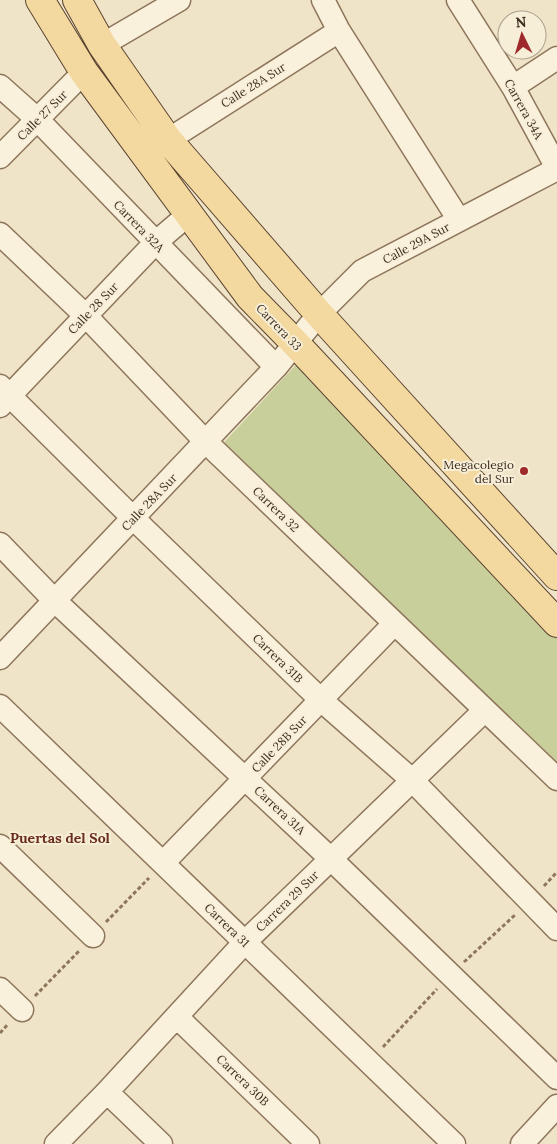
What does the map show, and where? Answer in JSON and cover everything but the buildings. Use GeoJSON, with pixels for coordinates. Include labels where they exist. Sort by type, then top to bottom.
{"type":"FeatureCollection","features":[{"type":"Feature","properties":{"kind":"main road","name":"Carrera 33"},"geometry":{"type":"LineString","coordinates":[[40,0],[84,72],[250,297],[557,623]]}},
{"type":"Feature","properties":{"kind":"main road"},"geometry":{"type":"LineString","coordinates":[[77,0],[102,45],[168,140],[319,314],[557,576]]}},
{"type":"Feature","properties":{"kind":"street"},"geometry":{"type":"LineString","coordinates":[[102,45],[179,0]]}},
{"type":"Feature","properties":{"kind":"street"},"geometry":{"type":"LineString","coordinates":[[323,0],[339,31],[460,220]]}},
{"type":"Feature","properties":{"kind":"street","name":"Carrera 34A"},"geometry":{"type":"LineString","coordinates":[[458,0],[513,87],[557,168]]}},
{"type":"Feature","properties":{"kind":"street","name":"Calle 28A Sur"},"geometry":{"type":"LineString","coordinates":[[168,140],[339,31]]}},
{"type":"Feature","properties":{"kind":"street"},"geometry":{"type":"LineString","coordinates":[[513,87],[557,58]]}},
{"type":"Feature","properties":{"kind":"street","name":"Calle 27 Sur"},"geometry":{"type":"LineString","coordinates":[[0,157],[84,72]]}},
{"type":"Feature","properties":{"kind":"street","name":"Carrera 32A"},"geometry":{"type":"LineString","coordinates":[[0,86],[37,119],[276,367]]}},
{"type":"Feature","properties":{"kind":"street","name":"Calle 29A Sur"},"geometry":{"type":"LineString","coordinates":[[296,344],[319,314],[362,271],[557,168]]}},
{"type":"Feature","properties":{"kind":"street","name":"Calle 28 Sur"},"geometry":{"type":"LineString","coordinates":[[3,396],[86,316],[155,243],[189,214]]}},
{"type":"Feature","properties":{"kind":"street","name":"Carrera 32"},"geometry":{"type":"LineString","coordinates":[[0,234],[86,316],[206,442],[557,780]]}},
{"type":"Feature","properties":{"kind":"street","name":"Calle 28A Sur"},"geometry":{"type":"LineString","coordinates":[[0,658],[206,442],[296,344]]}},
{"type":"Feature","properties":{"kind":"street","name":"Carrera 31B"},"geometry":{"type":"LineString","coordinates":[[3,396],[133,518],[321,700],[412,780],[557,928]]}},
{"type":"Feature","properties":{"kind":"street","name":"Carrera 31A"},"geometry":{"type":"LineString","coordinates":[[0,544],[54,600],[332,859],[557,1078]]}},
{"type":"Feature","properties":{"kind":"street","name":"Calle 28B Sur"},"geometry":{"type":"LineString","coordinates":[[163,863],[394,624]]}},
{"type":"Feature","properties":{"kind":"street","name":"Carrera 31"},"geometry":{"type":"LineString","coordinates":[[0,706],[454,1144]]}},
{"type":"Feature","properties":{"kind":"street","name":"Carrera 29 Sur"},"geometry":{"type":"LineString","coordinates":[[56,1144],[107,1092],[245,942],[485,710]]}},
{"type":"Feature","properties":{"kind":"street"},"geometry":{"type":"LineString","coordinates":[[0,846],[93,936]]}},
{"type":"Feature","properties":{"kind":"street"},"geometry":{"type":"LineString","coordinates":[[0,989],[22,1010]]}},
{"type":"Feature","properties":{"kind":"street","name":"Carrera 30B"},"geometry":{"type":"LineString","coordinates":[[177,1017],[308,1144]]}},
{"type":"Feature","properties":{"kind":"street"},"geometry":{"type":"LineString","coordinates":[[107,1092],[161,1144]]}},
{"type":"Feature","properties":{"kind":"street"},"geometry":{"type":"LineString","coordinates":[[522,1144],[557,1106]]}},
{"type":"Feature","properties":{"kind":"green space"},"geometry":{"type":"Polygon","coordinates":[[[305,355],[557,625],[557,776],[217,450],[305,355]]]}},
{"type":"Feature","properties":{"kind":"place","name":"Megacolegio del Sur"},"geometry":{"type":"Point","coordinates":[524,471]}},
{"type":"Feature","properties":{"kind":"district","name":"Puertas del Sol"},"geometry":{"type":"Point","coordinates":[60,838]}}]}
